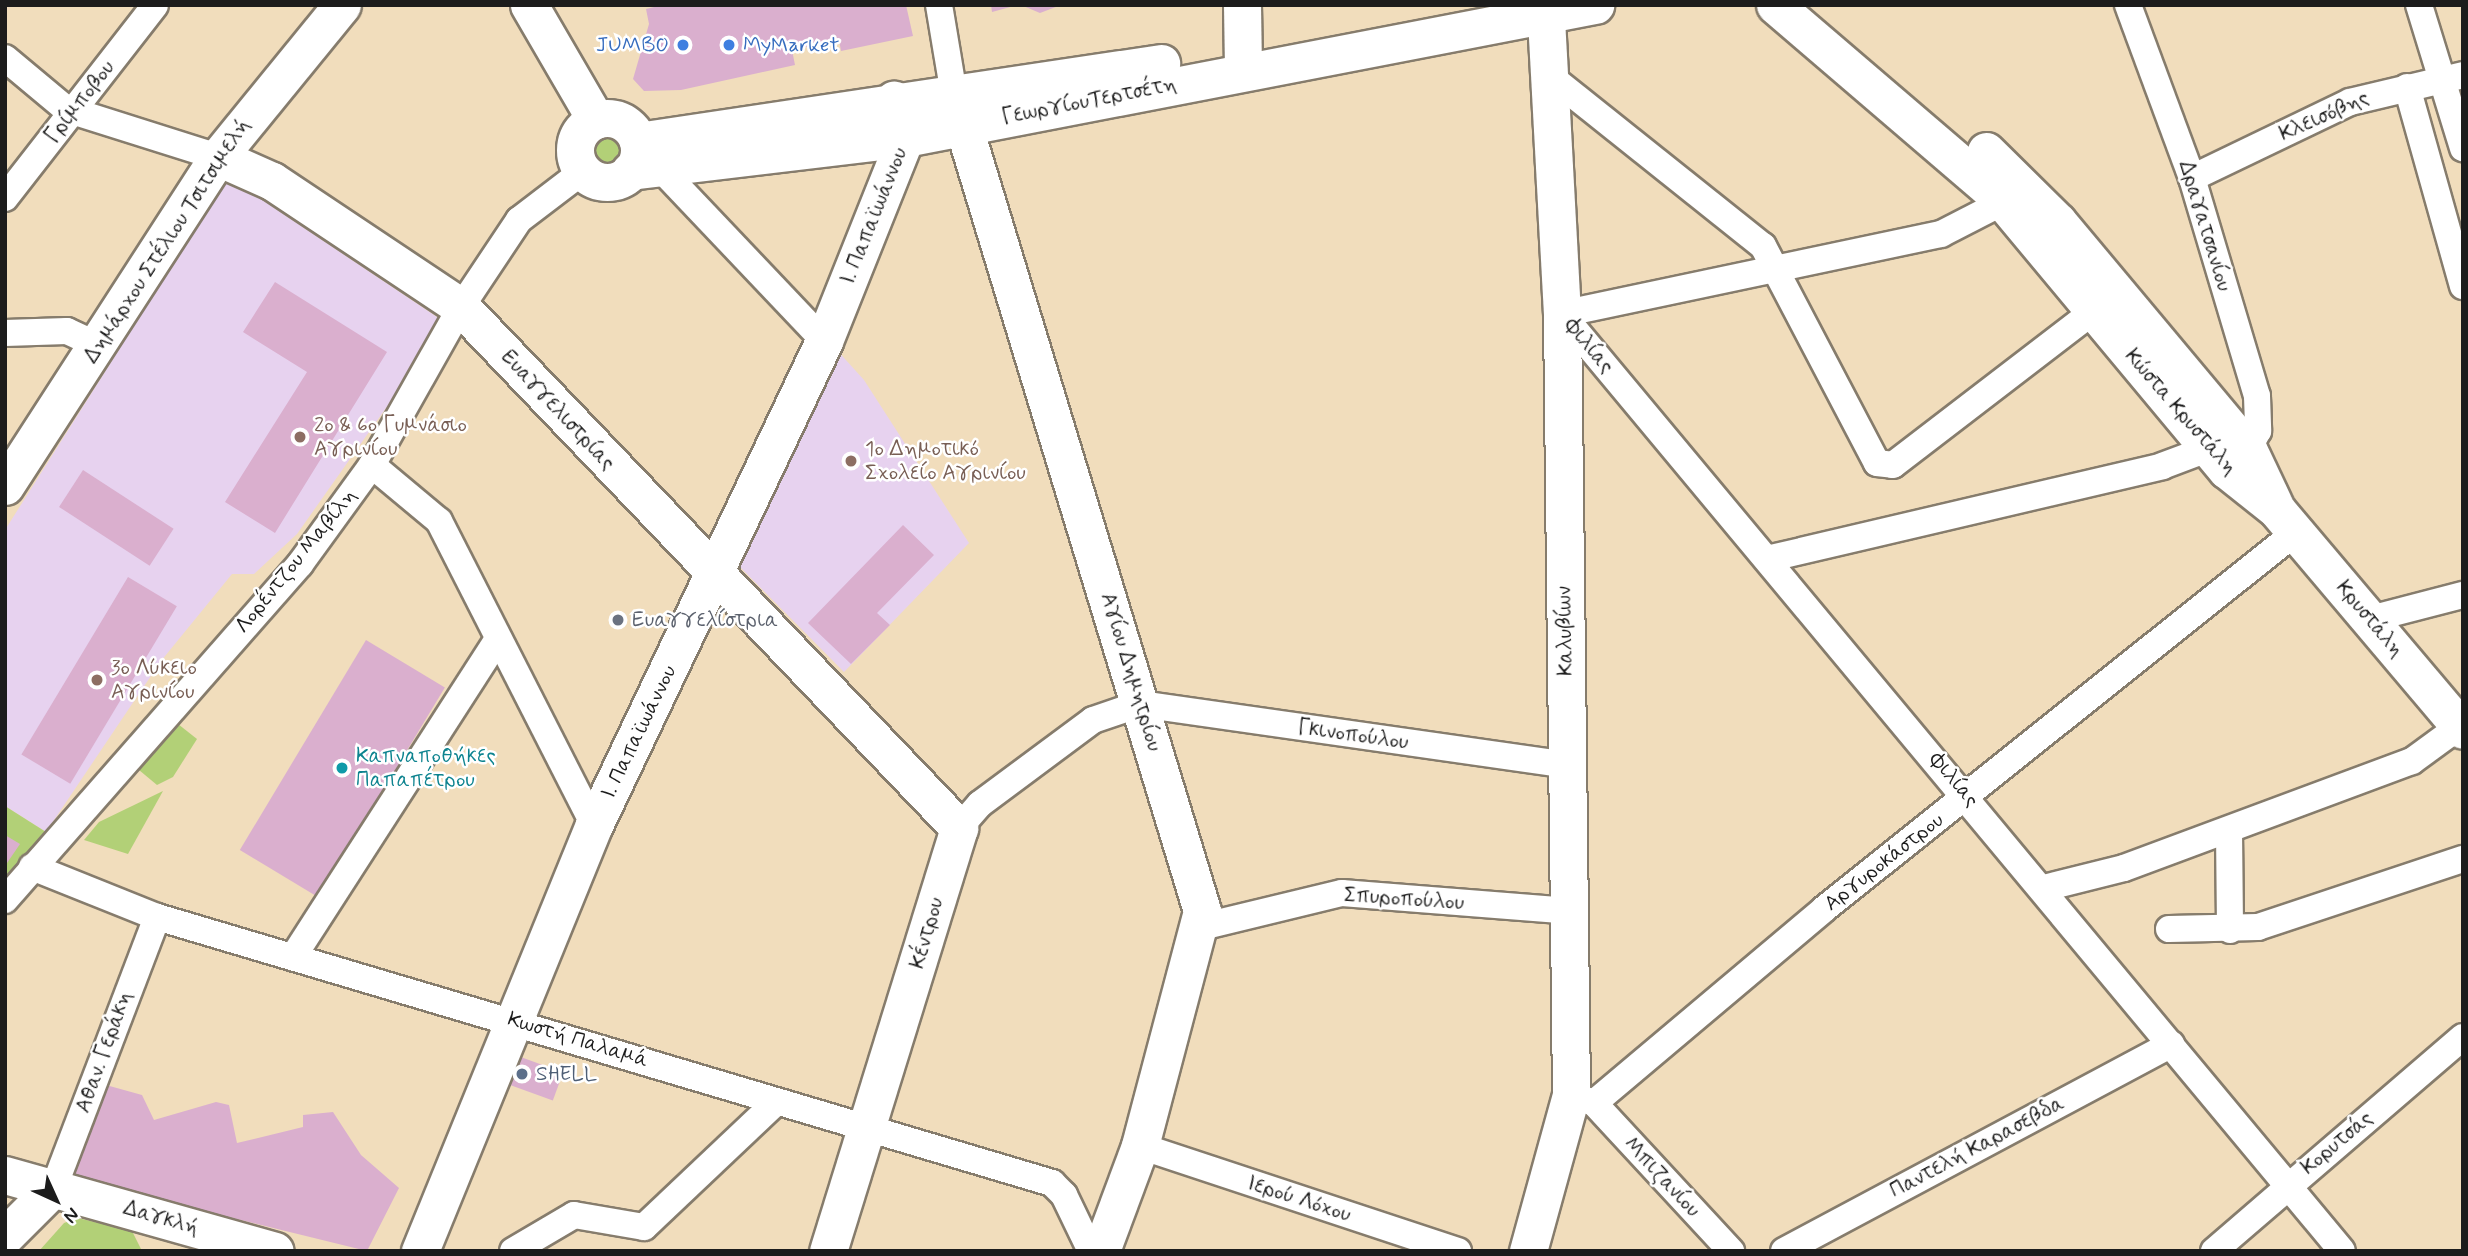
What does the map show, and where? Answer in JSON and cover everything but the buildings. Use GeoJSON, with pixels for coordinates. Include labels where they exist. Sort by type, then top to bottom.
{"type":"FeatureCollection","features":[{"type":"Feature","properties":{"kind":"street","name":"Γρίμποβου"},"geometry":{"type":"LineString","coordinates":[[5,198],[155,5]]}},
{"type":"Feature","properties":{"kind":"street","name":"Δημάρχου Στέλιου Τσιτσιμελή"},"geometry":{"type":"LineString","coordinates":[[5,486],[99,346],[218,158],[342,5]]}},
{"type":"Feature","properties":{"kind":"street"},"geometry":{"type":"LineString","coordinates":[[529,5],[596,120]]}},
{"type":"Feature","properties":{"kind":"street"},"geometry":{"type":"LineString","coordinates":[[939,5],[959,110]]}},
{"type":"Feature","properties":{"kind":"street"},"geometry":{"type":"LineString","coordinates":[[1242,5],[1242,62]]}},
{"type":"Feature","properties":{"kind":"street","name":"ΓεωργίουΤερτσέτη"},"geometry":{"type":"LineString","coordinates":[[1242,62],[1475,5]]}},
{"type":"Feature","properties":{"kind":"street"},"geometry":{"type":"LineString","coordinates":[[1545,10],[1595,5]]}},
{"type":"Feature","properties":{"kind":"street","name":"Κώστα Κρυστάλη"},"geometry":{"type":"LineString","coordinates":[[1775,5],[2017,196],[2094,311],[2210,448],[2286,521]]}},
{"type":"Feature","properties":{"kind":"street","name":"Κώστα Κρυστάλη"},"geometry":{"type":"LineString","coordinates":[[1811,5],[2017,196],[2248,449],[2286,521]]}},
{"type":"Feature","properties":{"kind":"street","name":"Δραγατσανίου"},"geometry":{"type":"LineString","coordinates":[[2128,5],[2192,178],[2257,396],[2258,431],[2248,449]]}},
{"type":"Feature","properties":{"kind":"street"},"geometry":{"type":"LineString","coordinates":[[2419,5],[2453,78],[2463,148]]}},
{"type":"Feature","properties":{"kind":"street","name":"ΓεωργίουΤερτσέτη"},"geometry":{"type":"LineString","coordinates":[[643,160],[905,138],[959,110],[1545,10]]}},
{"type":"Feature","properties":{"kind":"street","name":"Καλυβίων"},"geometry":{"type":"LineString","coordinates":[[1528,1251],[1583,1099],[1569,911],[1562,314],[1551,78],[1545,10]]}},
{"type":"Feature","properties":{"kind":"street"},"geometry":{"type":"LineString","coordinates":[[5,58],[74,112]]}},
{"type":"Feature","properties":{"kind":"street"},"geometry":{"type":"LineString","coordinates":[[1551,78],[1763,246],[1782,272],[1869,457],[1885,466],[2094,311]]}},
{"type":"Feature","properties":{"kind":"street","name":"Κλεισόβης"},"geometry":{"type":"LineString","coordinates":[[2192,178],[2350,102],[2453,78]]}},
{"type":"Feature","properties":{"kind":"street"},"geometry":{"type":"LineString","coordinates":[[2407,87],[2463,286]]}},
{"type":"Feature","properties":{"kind":"street","name":"ΓεωργίουΤερτσέτη"},"geometry":{"type":"LineString","coordinates":[[643,160],[894,100],[959,110]]}},
{"type":"Feature","properties":{"kind":"street","name":"Ι. Παπαϊωάννου"},"geometry":{"type":"LineString","coordinates":[[420,1251],[511,1020],[594,825],[824,341],[905,138],[894,100]]}},
{"type":"Feature","properties":{"kind":"street","name":"Αγίου Δημητρίου"},"geometry":{"type":"LineString","coordinates":[[959,110],[1198,893],[1201,927],[1140,1146],[1101,1251]]}},
{"type":"Feature","properties":{"kind":"street","name":"Ευαγγελιστρίας"},"geometry":{"type":"LineString","coordinates":[[74,112],[218,158],[272,181],[461,307],[960,828]]}},
{"type":"Feature","properties":{"kind":"street"},"geometry":{"type":"LineString","coordinates":[[643,160],[602,181],[583,172],[576,143],[596,120],[617,119],[643,160],[824,341]]}},
{"type":"Feature","properties":{"kind":"street","name":"Λορέντζου Μαβίλη"},"geometry":{"type":"LineString","coordinates":[[5,900],[32,866],[300,564],[372,465],[461,307],[536,202],[583,172]]}},
{"type":"Feature","properties":{"kind":"street"},"geometry":{"type":"LineString","coordinates":[[1562,314],[1782,272],[1951,232],[2017,196]]}},
{"type":"Feature","properties":{"kind":"street","name":"Φιλίας"},"geometry":{"type":"LineString","coordinates":[[1562,314],[2044,888],[2342,1251]]}},
{"type":"Feature","properties":{"kind":"street"},"geometry":{"type":"LineString","coordinates":[[5,333],[67,331],[99,346]]}},
{"type":"Feature","properties":{"kind":"street"},"geometry":{"type":"LineString","coordinates":[[1767,559],[2162,466],[2210,448]]}},
{"type":"Feature","properties":{"kind":"street"},"geometry":{"type":"LineString","coordinates":[[372,465],[439,521],[594,825]]}},
{"type":"Feature","properties":{"kind":"street","name":"Κρυστάλη"},"geometry":{"type":"LineString","coordinates":[[2286,521],[2461,728]]}},
{"type":"Feature","properties":{"kind":"street","name":"Αργυροκάστρου"},"geometry":{"type":"LineString","coordinates":[[1583,1099],[1967,796],[2286,521]]}},
{"type":"Feature","properties":{"kind":"street"},"geometry":{"type":"LineString","coordinates":[[2370,619],[2463,595]]}},
{"type":"Feature","properties":{"kind":"street"},"geometry":{"type":"LineString","coordinates":[[293,957],[498,639]]}},
{"type":"Feature","properties":{"kind":"street","name":"Γκινοπούλου"},"geometry":{"type":"LineString","coordinates":[[1140,704],[1567,765]]}},
{"type":"Feature","properties":{"kind":"street","name":"Κέντρου"},"geometry":{"type":"LineString","coordinates":[[828,1251],[868,1130],[960,828],[980,804],[1093,720],[1140,704]]}},
{"type":"Feature","properties":{"kind":"street"},"geometry":{"type":"LineString","coordinates":[[2044,888],[2229,831],[2412,761],[2461,728]]}},
{"type":"Feature","properties":{"kind":"street"},"geometry":{"type":"LineString","coordinates":[[2229,831],[2230,930]]}},
{"type":"Feature","properties":{"kind":"street"},"geometry":{"type":"LineString","coordinates":[[2169,929],[2230,930],[2289,919],[2463,859]]}},
{"type":"Feature","properties":{"kind":"street","name":"Κωστή Παλαμά"},"geometry":{"type":"LineString","coordinates":[[32,866],[157,917],[511,1020],[1052,1184],[1064,1195],[1091,1251]]}},
{"type":"Feature","properties":{"kind":"street","name":"Σπυροπούλου"},"geometry":{"type":"LineString","coordinates":[[1201,927],[1342,893],[1569,911]]}},
{"type":"Feature","properties":{"kind":"street","name":"Αθαν. Γεράκη"},"geometry":{"type":"LineString","coordinates":[[54,1187],[157,917]]}},
{"type":"Feature","properties":{"kind":"street","name":"Κορυτσάς"},"geometry":{"type":"LineString","coordinates":[[2214,1251],[2287,1185],[2463,1037]]}},
{"type":"Feature","properties":{"kind":"street","name":"Παντελή Καρασεβδα"},"geometry":{"type":"LineString","coordinates":[[1784,1251],[2171,1044]]}},
{"type":"Feature","properties":{"kind":"street","name":"Μπιζανίου"},"geometry":{"type":"LineString","coordinates":[[1583,1099],[1731,1251]]}},
{"type":"Feature","properties":{"kind":"street"},"geometry":{"type":"LineString","coordinates":[[513,1251],[574,1215],[644,1227],[776,1102]]}},
{"type":"Feature","properties":{"kind":"street","name":"Ιερού Λόχου"},"geometry":{"type":"LineString","coordinates":[[1140,1146],[1458,1251]]}},
{"type":"Feature","properties":{"kind":"street","name":"Δαγκλή"},"geometry":{"type":"LineString","coordinates":[[5,1175],[275,1251]]}},
{"type":"Feature","properties":{"kind":"street"},"geometry":{"type":"LineString","coordinates":[[5,1236],[54,1187]]}},
{"type":"Feature","properties":{"kind":"shaded area"},"geometry":{"type":"Polygon","coordinates":[[[228,177],[446,323],[297,534],[254,574],[232,574],[161,661],[46,832],[5,806],[5,530],[228,177]]]}},
{"type":"Feature","properties":{"kind":"shaded area","name":"1ο Δημοτικό Σχολείο Αγρινίου"},"geometry":{"type":"Polygon","coordinates":[[[835,348],[864,380],[969,543],[844,672],[739,566],[835,348]]]}},
{"type":"Feature","properties":{"kind":"green space"},"geometry":{"type":"Polygon","coordinates":[[[607,126],[624,133],[631,150],[624,167],[607,174],[590,167],[583,150],[590,133],[607,126]]]}},
{"type":"Feature","properties":{"kind":"green space"},"geometry":{"type":"Polygon","coordinates":[[[178,724],[197,739],[173,777],[157,785],[139,770],[178,724]]]}},
{"type":"Feature","properties":{"kind":"green space"},"geometry":{"type":"Polygon","coordinates":[[[163,791],[128,854],[84,840],[99,822],[163,791]]]}},
{"type":"Feature","properties":{"kind":"green space"},"geometry":{"type":"Polygon","coordinates":[[[5,806],[46,832],[5,882],[5,806]]]}},
{"type":"Feature","properties":{"kind":"green space"},"geometry":{"type":"Polygon","coordinates":[[[78,1218],[132,1231],[142,1251],[39,1251],[64,1223],[78,1218]]]}},
{"type":"Feature","properties":{"kind":"place","name":"JUMBO"},"geometry":{"type":"Point","coordinates":[683,45]}},
{"type":"Feature","properties":{"kind":"place","name":"MyMarket"},"geometry":{"type":"Point","coordinates":[729,45]}},
{"type":"Feature","properties":{"kind":"place","name":"2ο & 6ο Γυμνάσιο Αγρινίου"},"geometry":{"type":"Point","coordinates":[300,437]}},
{"type":"Feature","properties":{"kind":"place","name":"1ο Δημοτικό Σχολείο Αγρινίου"},"geometry":{"type":"Point","coordinates":[851,461]}},
{"type":"Feature","properties":{"kind":"place","name":"Ευαγγελίστρια"},"geometry":{"type":"Point","coordinates":[618,620]}},
{"type":"Feature","properties":{"kind":"place","name":"3ο Λύκειο Αγρινίου"},"geometry":{"type":"Point","coordinates":[97,680]}},
{"type":"Feature","properties":{"kind":"place","name":"Καπναποθήκες Παπαπέτρου"},"geometry":{"type":"Point","coordinates":[342,768]}},
{"type":"Feature","properties":{"kind":"place","name":"SHELL"},"geometry":{"type":"Point","coordinates":[522,1074]}}]}
